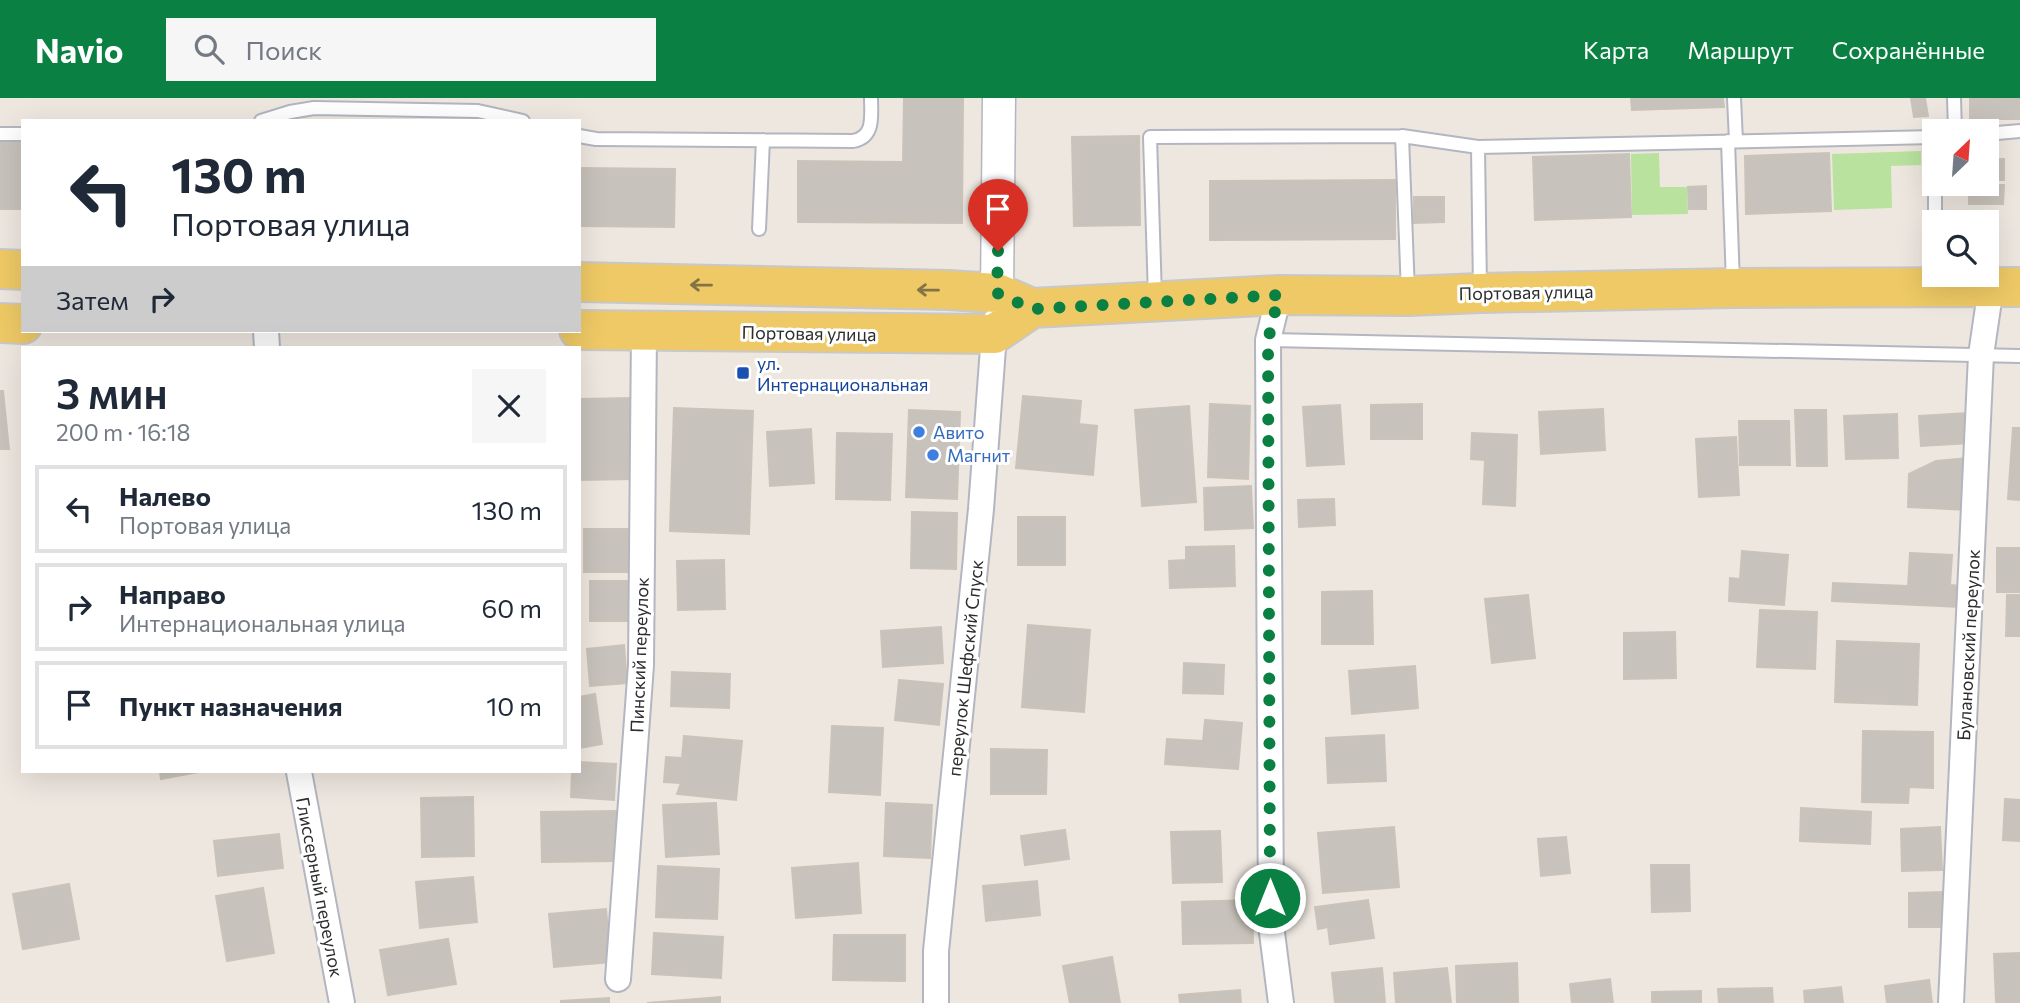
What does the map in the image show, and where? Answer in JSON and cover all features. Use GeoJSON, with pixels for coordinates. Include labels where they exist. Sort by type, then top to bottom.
{"type":"FeatureCollection","features":[{"type":"Feature","properties":{"kind":"main road"},"geometry":{"type":"LineString","coordinates":[[0,269],[21,270]]}},
{"type":"Feature","properties":{"kind":"main road","name":"Портовая улица"},"geometry":{"type":"LineString","coordinates":[[581,282],[948,290],[997,293],[1032,309],[1279,295],[1408,296],[1922,281]]}},
{"type":"Feature","properties":{"kind":"main road","name":"Портовая улица"},"geometry":{"type":"LineString","coordinates":[[581,330],[994,334],[1032,309]]}},
{"type":"Feature","properties":{"kind":"main road"},"geometry":{"type":"LineString","coordinates":[[0,323],[21,324]]}},
{"type":"Feature","properties":{"kind":"street"},"geometry":{"type":"LineString","coordinates":[[997,293],[999,98]]}},
{"type":"Feature","properties":{"kind":"street","name":"Булановский переулок"},"geometry":{"type":"LineString","coordinates":[[1951,1003],[1981,355],[2006,287]]}},
{"type":"Feature","properties":{"kind":"street","name":"переулок Шефский Спуск"},"geometry":{"type":"LineString","coordinates":[[936,1003],[936,951],[981,509],[997,293]]}},
{"type":"Feature","properties":{"kind":"street"},"geometry":{"type":"LineString","coordinates":[[1279,295],[1268,340],[1271,925],[1281,1003]]}},
{"type":"Feature","properties":{"kind":"street","name":"Пинский переулок"},"geometry":{"type":"LineString","coordinates":[[618,979],[641,665],[644,331]]}},
{"type":"Feature","properties":{"kind":"street","name":"Глиссерный переулок"},"geometry":{"type":"LineString","coordinates":[[299,773],[342,1003]]}},
{"type":"Feature","properties":{"kind":"lane"},"geometry":{"type":"LineString","coordinates":[[581,136],[596,139],[859,140],[869,131],[871,98]]}},
{"type":"Feature","properties":{"kind":"lane"},"geometry":{"type":"LineString","coordinates":[[1733,288],[1734,98]]}},
{"type":"Feature","properties":{"kind":"lane"},"geometry":{"type":"LineString","coordinates":[[1954,98],[1955,119]]}},
{"type":"Feature","properties":{"kind":"lane"},"geometry":{"type":"LineString","coordinates":[[267,119],[314,108],[478,111],[514,119]]}},
{"type":"Feature","properties":{"kind":"lane"},"geometry":{"type":"LineString","coordinates":[[1999,133],[2020,131]]}},
{"type":"Feature","properties":{"kind":"lane"},"geometry":{"type":"LineString","coordinates":[[0,134],[21,134]]}},
{"type":"Feature","properties":{"kind":"lane"},"geometry":{"type":"LineString","coordinates":[[1155,301],[1150,137],[1402,136],[1478,147],[1922,137]]}},
{"type":"Feature","properties":{"kind":"lane"},"geometry":{"type":"LineString","coordinates":[[1402,136],[1408,296]]}},
{"type":"Feature","properties":{"kind":"lane"},"geometry":{"type":"LineString","coordinates":[[759,229],[763,140]]}},
{"type":"Feature","properties":{"kind":"lane"},"geometry":{"type":"LineString","coordinates":[[1478,147],[1480,293]]}},
{"type":"Feature","properties":{"kind":"lane"},"geometry":{"type":"LineString","coordinates":[[1268,340],[2020,356]]}},
{"type":"Feature","properties":{"kind":"green space"},"geometry":{"type":"Polygon","coordinates":[[[1921,151],[1921,165],[1891,166],[1892,208],[1834,210],[1832,154],[1921,151]]]}},
{"type":"Feature","properties":{"kind":"green space"},"geometry":{"type":"Polygon","coordinates":[[[1659,153],[1660,187],[1687,187],[1688,214],[1632,215],[1631,154],[1659,153]]]}},
{"type":"Feature","properties":{"kind":"building"},"geometry":{"type":"Polygon","coordinates":[[[904,98],[963,98],[962,223],[798,222],[798,161],[903,162],[904,98]]]}},
{"type":"Feature","properties":{"kind":"building"},"geometry":{"type":"Polygon","coordinates":[[[1631,98],[1723,98],[1724,107],[1632,110],[1631,98]]]}},
{"type":"Feature","properties":{"kind":"building"},"geometry":{"type":"Polygon","coordinates":[[[1911,98],[1925,98],[1928,116],[1914,117],[1911,98]]]}},
{"type":"Feature","properties":{"kind":"building"},"geometry":{"type":"Polygon","coordinates":[[[1970,98],[2020,98],[2020,119],[1970,119],[1970,98]]]}},
{"type":"Feature","properties":{"kind":"building"},"geometry":{"type":"Polygon","coordinates":[[[1139,136],[1140,225],[1074,226],[1072,137],[1139,136]]]}},
{"type":"Feature","properties":{"kind":"building"},"geometry":{"type":"Polygon","coordinates":[[[0,142],[21,143],[21,209],[0,209],[0,142]]]}},
{"type":"Feature","properties":{"kind":"building"},"geometry":{"type":"Polygon","coordinates":[[[1829,153],[1831,211],[1746,214],[1745,156],[1829,153]]]}},
{"type":"Feature","properties":{"kind":"building"},"geometry":{"type":"Polygon","coordinates":[[[1629,154],[1631,217],[1535,220],[1533,157],[1629,154]]]}},
{"type":"Feature","properties":{"kind":"building"},"geometry":{"type":"Polygon","coordinates":[[[1999,159],[2004,159],[2004,180],[1999,180],[1999,159]]]}},
{"type":"Feature","properties":{"kind":"building"},"geometry":{"type":"Polygon","coordinates":[[[581,168],[675,169],[674,227],[581,226],[581,168]]]}},
{"type":"Feature","properties":{"kind":"building"},"geometry":{"type":"Polygon","coordinates":[[[1395,180],[1395,239],[1210,240],[1210,181],[1395,180]]]}},
{"type":"Feature","properties":{"kind":"building"},"geometry":{"type":"Polygon","coordinates":[[[1999,185],[2004,185],[2003,204],[1969,204],[1969,196],[1999,196],[1999,185]]]}},
{"type":"Feature","properties":{"kind":"building"},"geometry":{"type":"Polygon","coordinates":[[[1706,186],[1706,209],[1689,209],[1688,187],[1706,186]]]}},
{"type":"Feature","properties":{"kind":"building"},"geometry":{"type":"Polygon","coordinates":[[[1414,197],[1444,197],[1444,210],[1414,210],[1414,197]]]}},
{"type":"Feature","properties":{"kind":"building"},"geometry":{"type":"Polygon","coordinates":[[[1444,210],[1444,222],[1414,223],[1414,211],[1444,210]]]}},
{"type":"Feature","properties":{"kind":"building"},"geometry":{"type":"Polygon","coordinates":[[[0,391],[3,391],[9,449],[0,449],[0,391]]]}},
{"type":"Feature","properties":{"kind":"building"},"geometry":{"type":"Polygon","coordinates":[[[1023,396],[1081,401],[1079,424],[1097,426],[1093,475],[1016,468],[1023,396]]]}},
{"type":"Feature","properties":{"kind":"building"},"geometry":{"type":"Polygon","coordinates":[[[632,398],[633,479],[581,480],[581,399],[632,398]]]}},
{"type":"Feature","properties":{"kind":"building"},"geometry":{"type":"Polygon","coordinates":[[[1210,404],[1250,406],[1248,479],[1208,477],[1210,404]]]}},
{"type":"Feature","properties":{"kind":"building"},"geometry":{"type":"Polygon","coordinates":[[[1422,404],[1422,439],[1371,439],[1371,405],[1422,404]]]}},
{"type":"Feature","properties":{"kind":"building"},"geometry":{"type":"Polygon","coordinates":[[[1340,405],[1344,464],[1307,466],[1303,407],[1340,405]]]}},
{"type":"Feature","properties":{"kind":"building"},"geometry":{"type":"Polygon","coordinates":[[[1189,406],[1196,502],[1142,506],[1135,410],[1189,406]]]}},
{"type":"Feature","properties":{"kind":"building"},"geometry":{"type":"Polygon","coordinates":[[[674,408],[753,411],[749,534],[670,531],[674,408]]]}},
{"type":"Feature","properties":{"kind":"building"},"geometry":{"type":"Polygon","coordinates":[[[1603,409],[1605,450],[1541,454],[1539,412],[1603,409]]]}},
{"type":"Feature","properties":{"kind":"building","name":"Магнит"},"geometry":{"type":"Polygon","coordinates":[[[909,410],[960,412],[957,499],[906,497],[909,410]]]}},
{"type":"Feature","properties":{"kind":"building"},"geometry":{"type":"Polygon","coordinates":[[[1795,410],[1826,410],[1827,466],[1797,466],[1795,410]]]}},
{"type":"Feature","properties":{"kind":"building"},"geometry":{"type":"Polygon","coordinates":[[[1968,413],[1970,443],[1921,446],[1919,416],[1968,413]]]}},
{"type":"Feature","properties":{"kind":"building"},"geometry":{"type":"Polygon","coordinates":[[[1897,414],[1898,458],[1846,459],[1844,416],[1897,414]]]}},
{"type":"Feature","properties":{"kind":"building"},"geometry":{"type":"Polygon","coordinates":[[[1739,421],[1789,421],[1790,465],[1740,465],[1739,421]]]}},
{"type":"Feature","properties":{"kind":"building"},"geometry":{"type":"Polygon","coordinates":[[[2013,428],[2020,428],[2020,500],[2008,499],[2013,428]]]}},
{"type":"Feature","properties":{"kind":"building"},"geometry":{"type":"Polygon","coordinates":[[[811,429],[814,483],[770,486],[767,432],[811,429]]]}},
{"type":"Feature","properties":{"kind":"building"},"geometry":{"type":"Polygon","coordinates":[[[837,433],[892,434],[890,500],[836,499],[837,433]]]}},
{"type":"Feature","properties":{"kind":"building"},"geometry":{"type":"Polygon","coordinates":[[[1472,433],[1517,435],[1515,506],[1483,504],[1485,460],[1471,459],[1472,433]]]}},
{"type":"Feature","properties":{"kind":"building"},"geometry":{"type":"Polygon","coordinates":[[[1736,437],[1739,495],[1699,497],[1696,439],[1736,437]]]}},
{"type":"Feature","properties":{"kind":"building"},"geometry":{"type":"Polygon","coordinates":[[[1967,458],[1968,510],[1908,507],[1909,474],[1936,461],[1967,458]]]}},
{"type":"Feature","properties":{"kind":"building"},"geometry":{"type":"Polygon","coordinates":[[[1251,486],[1253,528],[1205,530],[1204,488],[1251,486]]]}},
{"type":"Feature","properties":{"kind":"building"},"geometry":{"type":"Polygon","coordinates":[[[1334,499],[1335,525],[1299,527],[1298,500],[1334,499]]]}},
{"type":"Feature","properties":{"kind":"building"},"geometry":{"type":"Polygon","coordinates":[[[912,512],[957,513],[956,569],[911,568],[912,512]]]}},
{"type":"Feature","properties":{"kind":"building"},"geometry":{"type":"Polygon","coordinates":[[[1018,517],[1065,517],[1065,565],[1018,565],[1018,517]]]}},
{"type":"Feature","properties":{"kind":"building"},"geometry":{"type":"Polygon","coordinates":[[[584,529],[628,529],[628,572],[584,572],[584,529]]]}},
{"type":"Feature","properties":{"kind":"building"},"geometry":{"type":"Polygon","coordinates":[[[1234,546],[1235,586],[1170,588],[1169,561],[1186,560],[1186,547],[1234,546]]]}},
{"type":"Feature","properties":{"kind":"building"},"geometry":{"type":"Polygon","coordinates":[[[1997,548],[2020,548],[2020,592],[1997,592],[1997,548]]]}},
{"type":"Feature","properties":{"kind":"building"},"geometry":{"type":"Polygon","coordinates":[[[1742,551],[1788,555],[1784,605],[1729,601],[1730,578],[1740,579],[1742,551]]]}},
{"type":"Feature","properties":{"kind":"building"},"geometry":{"type":"Polygon","coordinates":[[[1910,553],[1952,555],[1950,585],[1961,586],[1960,607],[1832,601],[1833,583],[1908,586],[1910,553]]]}},
{"type":"Feature","properties":{"kind":"building"},"geometry":{"type":"Polygon","coordinates":[[[724,560],[725,609],[678,610],[677,561],[724,560]]]}},
{"type":"Feature","properties":{"kind":"building"},"geometry":{"type":"Polygon","coordinates":[[[590,581],[631,581],[630,621],[590,621],[590,581]]]}},
{"type":"Feature","properties":{"kind":"building"},"geometry":{"type":"Polygon","coordinates":[[[1372,591],[1373,644],[1322,644],[1322,592],[1372,591]]]}},
{"type":"Feature","properties":{"kind":"building"},"geometry":{"type":"Polygon","coordinates":[[[1528,595],[1535,658],[1492,663],[1485,599],[1528,595]]]}},
{"type":"Feature","properties":{"kind":"building"},"geometry":{"type":"Polygon","coordinates":[[[2007,595],[2020,595],[2020,636],[2006,636],[2007,595]]]}},
{"type":"Feature","properties":{"kind":"building"},"geometry":{"type":"Polygon","coordinates":[[[1760,610],[1817,612],[1815,669],[1757,667],[1760,610]]]}},
{"type":"Feature","properties":{"kind":"building"},"geometry":{"type":"Polygon","coordinates":[[[1028,625],[1090,630],[1084,712],[1022,707],[1028,625]]]}},
{"type":"Feature","properties":{"kind":"building"},"geometry":{"type":"Polygon","coordinates":[[[941,627],[943,663],[883,667],[881,631],[941,627]]]}},
{"type":"Feature","properties":{"kind":"building"},"geometry":{"type":"Polygon","coordinates":[[[1675,632],[1676,678],[1624,679],[1624,633],[1675,632]]]}},
{"type":"Feature","properties":{"kind":"building"},"geometry":{"type":"Polygon","coordinates":[[[1837,641],[1919,644],[1917,705],[1835,702],[1837,641]]]}},
{"type":"Feature","properties":{"kind":"building"},"geometry":{"type":"Polygon","coordinates":[[[624,645],[627,683],[590,686],[587,649],[624,645]]]}},
{"type":"Feature","properties":{"kind":"building"},"geometry":{"type":"Polygon","coordinates":[[[1184,663],[1224,665],[1223,694],[1183,693],[1184,663]]]}},
{"type":"Feature","properties":{"kind":"building"},"geometry":{"type":"Polygon","coordinates":[[[1415,666],[1418,708],[1352,714],[1349,671],[1415,666]]]}},
{"type":"Feature","properties":{"kind":"building"},"geometry":{"type":"Polygon","coordinates":[[[672,672],[730,674],[729,708],[671,706],[672,672]]]}},
{"type":"Feature","properties":{"kind":"building"},"geometry":{"type":"Polygon","coordinates":[[[899,680],[943,684],[939,725],[895,720],[899,680]]]}},
{"type":"Feature","properties":{"kind":"building"},"geometry":{"type":"Polygon","coordinates":[[[595,694],[602,744],[581,748],[581,697],[595,694]]]}},
{"type":"Feature","properties":{"kind":"building"},"geometry":{"type":"Polygon","coordinates":[[[1205,720],[1242,723],[1238,769],[1165,764],[1167,739],[1203,741],[1205,720]]]}},
{"type":"Feature","properties":{"kind":"building"},"geometry":{"type":"Polygon","coordinates":[[[832,726],[883,728],[880,795],[829,792],[832,726]]]}},
{"type":"Feature","properties":{"kind":"building"},"geometry":{"type":"Polygon","coordinates":[[[1863,731],[1933,732],[1933,788],[1909,787],[1908,803],[1862,802],[1863,731]]]}},
{"type":"Feature","properties":{"kind":"building"},"geometry":{"type":"Polygon","coordinates":[[[1384,735],[1386,781],[1328,783],[1326,738],[1384,735]]]}},
{"type":"Feature","properties":{"kind":"building"},"geometry":{"type":"Polygon","coordinates":[[[684,736],[742,741],[736,800],[677,794],[681,783],[664,782],[666,757],[682,758],[684,736]]]}},
{"type":"Feature","properties":{"kind":"building"},"geometry":{"type":"Polygon","coordinates":[[[991,749],[1047,750],[1046,794],[991,794],[991,749]]]}},
{"type":"Feature","properties":{"kind":"building"},"geometry":{"type":"Polygon","coordinates":[[[581,762],[616,764],[614,800],[571,797],[572,773],[581,773],[581,762]]]}},
{"type":"Feature","properties":{"kind":"building"},"geometry":{"type":"Polygon","coordinates":[[[160,773],[193,773],[161,779],[160,773]]]}},
{"type":"Feature","properties":{"kind":"building"},"geometry":{"type":"Polygon","coordinates":[[[473,797],[474,856],[422,857],[421,798],[473,797]]]}},
{"type":"Feature","properties":{"kind":"building"},"geometry":{"type":"Polygon","coordinates":[[[2005,799],[2020,800],[2020,841],[2003,840],[2005,799]]]}},
{"type":"Feature","properties":{"kind":"building"},"geometry":{"type":"Polygon","coordinates":[[[716,803],[719,854],[666,857],[663,805],[716,803]]]}},
{"type":"Feature","properties":{"kind":"building"},"geometry":{"type":"Polygon","coordinates":[[[886,803],[932,805],[930,858],[884,856],[886,803]]]}},
{"type":"Feature","properties":{"kind":"building"},"geometry":{"type":"Polygon","coordinates":[[[1801,808],[1871,812],[1870,844],[1800,841],[1801,808]]]}},
{"type":"Feature","properties":{"kind":"building"},"geometry":{"type":"Polygon","coordinates":[[[616,811],[617,861],[542,862],[541,812],[616,811]]]}},
{"type":"Feature","properties":{"kind":"building"},"geometry":{"type":"Polygon","coordinates":[[[1394,827],[1399,887],[1323,893],[1318,833],[1394,827]]]}},
{"type":"Feature","properties":{"kind":"building"},"geometry":{"type":"Polygon","coordinates":[[[1940,827],[1942,870],[1902,871],[1901,829],[1940,827]]]}},
{"type":"Feature","properties":{"kind":"building"},"geometry":{"type":"Polygon","coordinates":[[[1065,830],[1069,859],[1025,865],[1021,836],[1065,830]]]}},
{"type":"Feature","properties":{"kind":"building"},"geometry":{"type":"Polygon","coordinates":[[[1220,831],[1222,882],[1173,883],[1171,832],[1220,831]]]}},
{"type":"Feature","properties":{"kind":"building"},"geometry":{"type":"Polygon","coordinates":[[[279,834],[283,868],[218,876],[214,841],[279,834]]]}},
{"type":"Feature","properties":{"kind":"building"},"geometry":{"type":"Polygon","coordinates":[[[1566,837],[1570,873],[1541,876],[1538,839],[1566,837]]]}},
{"type":"Feature","properties":{"kind":"building"},"geometry":{"type":"Polygon","coordinates":[[[858,863],[861,913],[796,918],[792,868],[858,863]]]}},
{"type":"Feature","properties":{"kind":"building"},"geometry":{"type":"Polygon","coordinates":[[[1651,865],[1689,865],[1690,911],[1652,912],[1651,865]]]}},
{"type":"Feature","properties":{"kind":"building"},"geometry":{"type":"Polygon","coordinates":[[[658,866],[719,869],[717,919],[656,917],[658,866]]]}},
{"type":"Feature","properties":{"kind":"building"},"geometry":{"type":"Polygon","coordinates":[[[473,877],[477,922],[420,928],[416,882],[473,877]]]}},
{"type":"Feature","properties":{"kind":"building"},"geometry":{"type":"Polygon","coordinates":[[[1037,881],[1040,915],[986,921],[983,886],[1037,881]]]}},
{"type":"Feature","properties":{"kind":"building"},"geometry":{"type":"Polygon","coordinates":[[[69,884],[79,939],[23,949],[13,894],[69,884]]]}},
{"type":"Feature","properties":{"kind":"building"},"geometry":{"type":"Polygon","coordinates":[[[263,888],[274,953],[227,961],[216,896],[263,888]]]}},
{"type":"Feature","properties":{"kind":"building"},"geometry":{"type":"Polygon","coordinates":[[[1943,892],[1944,927],[1909,927],[1909,893],[1943,892]]]}},
{"type":"Feature","properties":{"kind":"building"},"geometry":{"type":"Polygon","coordinates":[[[1252,900],[1253,943],[1183,944],[1182,902],[1252,900]]]}},
{"type":"Feature","properties":{"kind":"building"},"geometry":{"type":"Polygon","coordinates":[[[1368,900],[1374,938],[1330,944],[1328,927],[1318,929],[1315,907],[1368,900]]]}},
{"type":"Feature","properties":{"kind":"building"},"geometry":{"type":"Polygon","coordinates":[[[606,909],[611,962],[554,967],[549,914],[606,909]]]}},
{"type":"Feature","properties":{"kind":"building"},"geometry":{"type":"Polygon","coordinates":[[[654,933],[723,937],[721,978],[652,974],[654,933]]]}},
{"type":"Feature","properties":{"kind":"building"},"geometry":{"type":"Polygon","coordinates":[[[834,935],[905,935],[905,981],[833,980],[834,935]]]}},
{"type":"Feature","properties":{"kind":"building"},"geometry":{"type":"Polygon","coordinates":[[[448,939],[456,984],[388,995],[380,950],[448,939]]]}},
{"type":"Feature","properties":{"kind":"building"},"geometry":{"type":"Polygon","coordinates":[[[2020,953],[2020,1002],[1996,1002],[1994,954],[2020,953]]]}},
{"type":"Feature","properties":{"kind":"building"},"geometry":{"type":"Polygon","coordinates":[[[1112,957],[1120,1003],[1070,1003],[1063,966],[1112,957]]]}},
{"type":"Feature","properties":{"kind":"building"},"geometry":{"type":"Polygon","coordinates":[[[1517,963],[1518,1003],[1457,1003],[1456,966],[1517,963]]]}},
{"type":"Feature","properties":{"kind":"building"},"geometry":{"type":"Polygon","coordinates":[[[1382,968],[1385,1003],[1335,1003],[1332,973],[1382,968]]]}},
{"type":"Feature","properties":{"kind":"building"},"geometry":{"type":"Polygon","coordinates":[[[1447,968],[1451,1003],[1396,1003],[1394,973],[1447,968]]]}},
{"type":"Feature","properties":{"kind":"building"},"geometry":{"type":"Polygon","coordinates":[[[1610,979],[1613,1003],[1572,1003],[1570,984],[1610,979]]]}},
{"type":"Feature","properties":{"kind":"building"},"geometry":{"type":"Polygon","coordinates":[[[1929,980],[1932,1003],[1887,1003],[1885,986],[1929,980]]]}},
{"type":"Feature","properties":{"kind":"building"},"geometry":{"type":"Polygon","coordinates":[[[1841,987],[1843,1003],[1805,1003],[1804,991],[1841,987]]]}},
{"type":"Feature","properties":{"kind":"building"},"geometry":{"type":"Polygon","coordinates":[[[1772,988],[1773,1003],[1719,1003],[1718,989],[1772,988]]]}},
{"type":"Feature","properties":{"kind":"building"},"geometry":{"type":"Polygon","coordinates":[[[1240,990],[1241,1003],[1180,1003],[1179,995],[1240,990]]]}},
{"type":"Feature","properties":{"kind":"building"},"geometry":{"type":"Polygon","coordinates":[[[1701,991],[1701,1003],[1652,1003],[1652,992],[1701,991]]]}},
{"type":"Feature","properties":{"kind":"building"},"geometry":{"type":"Polygon","coordinates":[[[720,997],[720,1003],[647,1003],[720,997]]]}},
{"type":"Feature","properties":{"kind":"building"},"geometry":{"type":"Polygon","coordinates":[[[609,998],[609,1003],[561,1003],[561,1001],[609,998]]]}},
{"type":"Feature","properties":{"kind":"place","name":"ул. Интернациональная"},"geometry":{"type":"Point","coordinates":[743,373]}},
{"type":"Feature","properties":{"kind":"place","name":"Авито"},"geometry":{"type":"Point","coordinates":[919,432]}},
{"type":"Feature","properties":{"kind":"place","name":"Магнит"},"geometry":{"type":"Point","coordinates":[933,455]}},
{"type":"Feature","properties":{"kind":"route"},"geometry":{"type":"LineString","coordinates":[[998,251],[997,293],[1032,309],[1279,295],[1268,340],[1270,898]]}}]}
